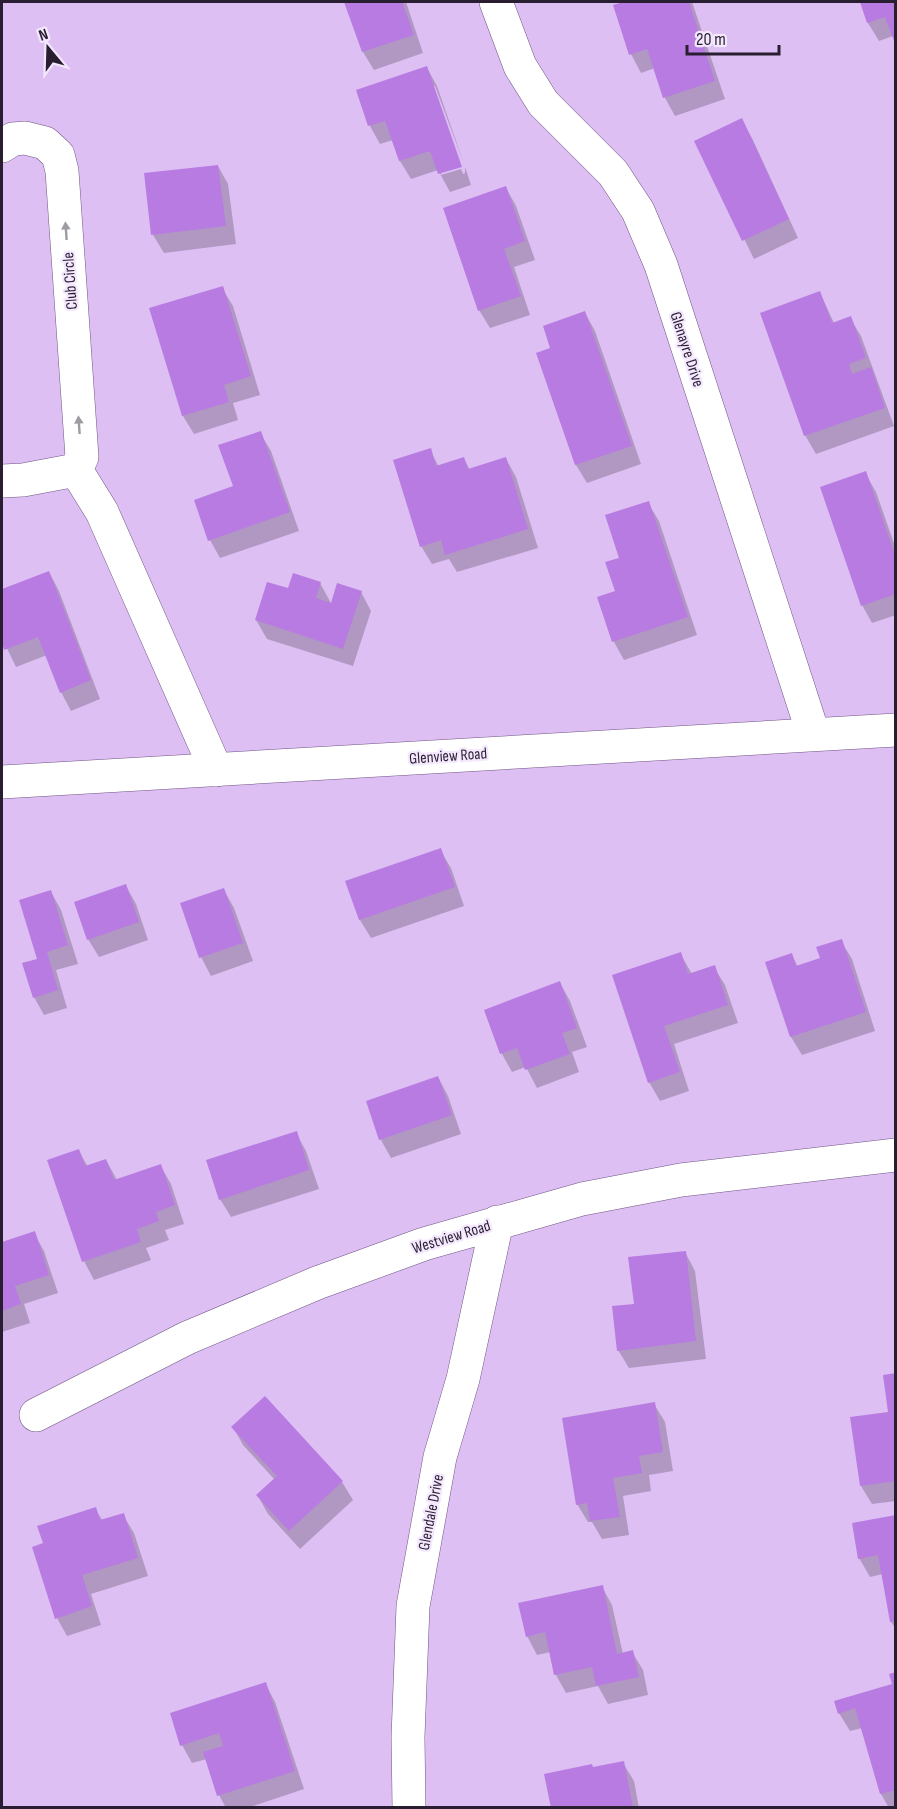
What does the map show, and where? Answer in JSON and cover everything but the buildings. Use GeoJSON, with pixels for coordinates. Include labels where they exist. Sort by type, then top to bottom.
{"type":"FeatureCollection","features":[{"type":"Feature","properties":{"kind":"street","name":"Glenayre Drive"},"geometry":{"type":"LineString","coordinates":[[496,2],[520,66],[543,103],[614,173],[638,211],[661,266],[813,733]]}},
{"type":"Feature","properties":{"kind":"street","name":"Club Circle"},"geometry":{"type":"LineString","coordinates":[[2,146],[13,138],[25,138],[45,143],[58,155],[62,171],[82,457],[76,470]]}},
{"type":"Feature","properties":{"kind":"street"},"geometry":{"type":"LineString","coordinates":[[2,481],[23,480],[76,470],[102,512],[216,770]]}},
{"type":"Feature","properties":{"kind":"street","name":"Glenview Road"},"geometry":{"type":"LineString","coordinates":[[2,782],[813,733],[896,730]]}},
{"type":"Feature","properties":{"kind":"street","name":"Westview Road"},"geometry":{"type":"LineString","coordinates":[[36,1414],[187,1338],[291,1293],[424,1244],[497,1222],[582,1200],[681,1180],[896,1155]]}},
{"type":"Feature","properties":{"kind":"street","name":"Glendale Drive"},"geometry":{"type":"LineString","coordinates":[[410,1808],[408,1726],[412,1606],[440,1457],[463,1379],[497,1222]]}}]}
